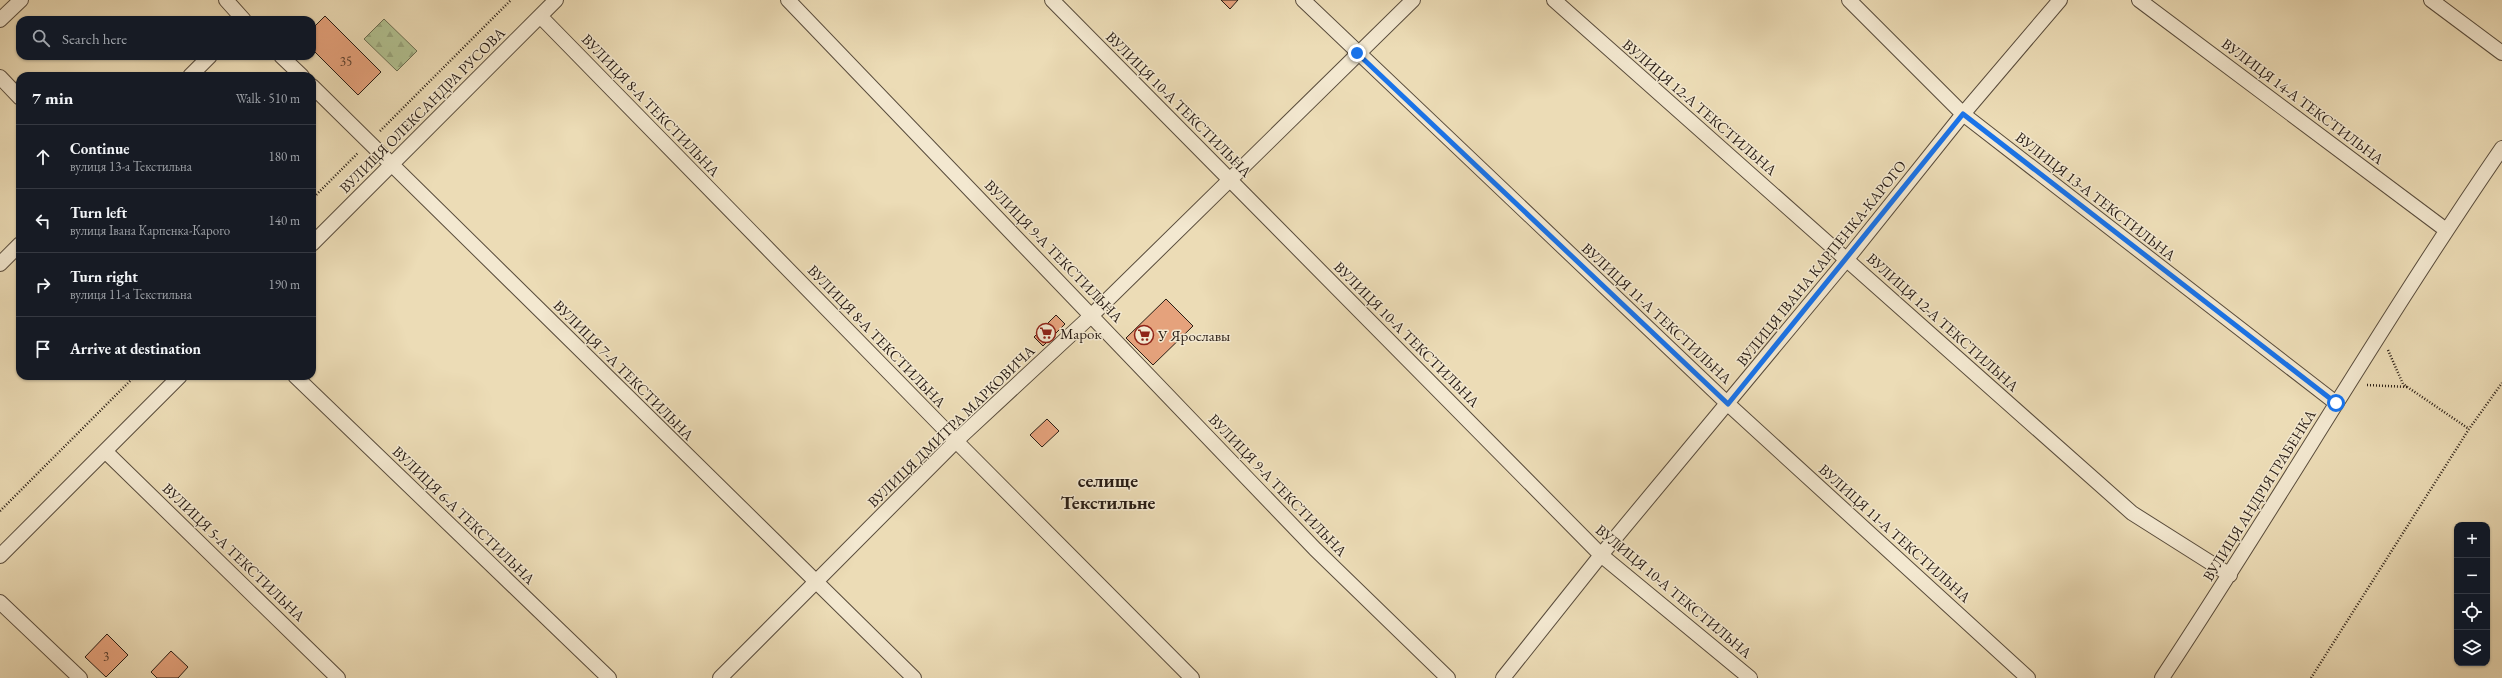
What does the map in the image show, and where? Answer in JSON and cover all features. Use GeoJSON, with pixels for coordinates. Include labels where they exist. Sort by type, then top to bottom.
{"type":"FeatureCollection","features":[{"type":"Feature","properties":{"kind":"street"},"geometry":{"type":"LineString","coordinates":[[0,20],[21,0]]}},
{"type":"Feature","properties":{"kind":"street"},"geometry":{"type":"LineString","coordinates":[[226,0],[240,16]]}},
{"type":"Feature","properties":{"kind":"street","name":"ВУЛИЦЯ ОЛЕКСАНДРА РУСОВА"},"geometry":{"type":"LineString","coordinates":[[316,240],[556,0]]}},
{"type":"Feature","properties":{"kind":"street","name":"ВУЛИЦЯ 9-А ТЕКСТИЛЬНА"},"geometry":{"type":"LineString","coordinates":[[788,0],[1315,549],[1448,678]]}},
{"type":"Feature","properties":{"kind":"street","name":"ВУЛИЦЯ 10-А ТЕКСТИЛЬНА"},"geometry":{"type":"LineString","coordinates":[[1052,0],[1601,555],[1750,678]]}},
{"type":"Feature","properties":{"kind":"street","name":"ВУЛИЦЯ 11-А ТЕКСТИЛЬНА"},"geometry":{"type":"LineString","coordinates":[[1303,0],[1357,53],[1728,404],[2028,678]]}},
{"type":"Feature","properties":{"kind":"street","name":"ВУЛИЦЯ ДМИТРА МАРКОВИЧА"},"geometry":{"type":"LineString","coordinates":[[720,678],[956,441],[1092,315],[1357,53],[1413,0]]}},
{"type":"Feature","properties":{"kind":"street","name":"ВУЛИЦЯ 12-А ТЕКСТИЛЬНА"},"geometry":{"type":"LineString","coordinates":[[1554,0],[2132,513],[2230,575]]}},
{"type":"Feature","properties":{"kind":"street","name":"ВУЛИЦЯ 13-А ТЕКСТИЛЬНА"},"geometry":{"type":"LineString","coordinates":[[1849,0],[1963,114],[2336,403]]}},
{"type":"Feature","properties":{"kind":"street","name":"ВУЛИЦЯ ІВАНА КАРПЕНКА-КАРОГО"},"geometry":{"type":"LineString","coordinates":[[1503,678],[1601,555],[1728,404],[1963,114],[2060,0]]}},
{"type":"Feature","properties":{"kind":"street","name":"ВУЛИЦЯ 14-А ТЕКСТИЛЬНА"},"geometry":{"type":"LineString","coordinates":[[2139,0],[2446,230]]}},
{"type":"Feature","properties":{"kind":"street"},"geometry":{"type":"LineString","coordinates":[[2430,0],[2502,53]]}},
{"type":"Feature","properties":{"kind":"street","name":"ВУЛИЦЯ 8-А ТЕКСТИЛЬНА"},"geometry":{"type":"LineString","coordinates":[[540,16],[956,441],[1192,678]]}},
{"type":"Feature","properties":{"kind":"street"},"geometry":{"type":"LineString","coordinates":[[194,72],[206,60]]}},
{"type":"Feature","properties":{"kind":"street"},"geometry":{"type":"LineString","coordinates":[[285,60],[298,72]]}},
{"type":"Feature","properties":{"kind":"street"},"geometry":{"type":"LineString","coordinates":[[0,77],[16,94]]}},
{"type":"Feature","properties":{"kind":"street","name":"ВУЛИЦЯ 7-А ТЕКСТИЛЬНА"},"geometry":{"type":"LineString","coordinates":[[316,90],[914,678]]}},
{"type":"Feature","properties":{"kind":"street","name":"ВУЛИЦЯ АНДРІЯ ГРАБЕНКА"},"geometry":{"type":"LineString","coordinates":[[2162,678],[2230,575],[2336,403],[2446,230],[2502,148]]}},
{"type":"Feature","properties":{"kind":"street"},"geometry":{"type":"LineString","coordinates":[[0,264],[16,248]]}},
{"type":"Feature","properties":{"kind":"street"},"geometry":{"type":"LineString","coordinates":[[0,556],[176,380]]}},
{"type":"Feature","properties":{"kind":"street","name":"ВУЛИЦЯ 6-А ТЕКСТИЛЬНА"},"geometry":{"type":"LineString","coordinates":[[299,380],[609,678]]}},
{"type":"Feature","properties":{"kind":"street","name":"ВУЛИЦЯ 5-А ТЕКСТИЛЬНА"},"geometry":{"type":"LineString","coordinates":[[105,451],[338,678]]}},
{"type":"Feature","properties":{"kind":"street"},"geometry":{"type":"LineString","coordinates":[[0,602],[80,678]]}},
{"type":"Feature","properties":{"kind":"path"},"geometry":{"type":"LineString","coordinates":[[316,195],[511,0]]}},
{"type":"Feature","properties":{"kind":"path"},"geometry":{"type":"LineString","coordinates":[[2380,333],[2403,384],[2469,429]]}},
{"type":"Feature","properties":{"kind":"path"},"geometry":{"type":"LineString","coordinates":[[0,511],[131,380]]}},
{"type":"Feature","properties":{"kind":"path"},"geometry":{"type":"LineString","coordinates":[[2311,678],[2469,429],[2502,383]]}},
{"type":"Feature","properties":{"kind":"path"},"geometry":{"type":"LineString","coordinates":[[2348,384],[2408,388]]}},
{"type":"Feature","properties":{"kind":"green space"},"geometry":{"type":"Polygon","coordinates":[[[384,19],[417,51],[397,71],[364,39],[384,19]]]}},
{"type":"Feature","properties":{"kind":"building"},"geometry":{"type":"Polygon","coordinates":[[[1221,0],[1238,0],[1230,9],[1221,0]]]}},
{"type":"Feature","properties":{"kind":"building"},"geometry":{"type":"Polygon","coordinates":[[[325,16],[381,72],[358,95],[316,53],[316,25],[325,16]]]}},
{"type":"Feature","properties":{"kind":"building"},"geometry":{"type":"Polygon","coordinates":[[[1166,299],[1193,326],[1153,365],[1126,338],[1166,299]]]}},
{"type":"Feature","properties":{"kind":"building"},"geometry":{"type":"Polygon","coordinates":[[[1056,315],[1065,324],[1043,346],[1034,337],[1056,315]]]}},
{"type":"Feature","properties":{"kind":"building"},"geometry":{"type":"Polygon","coordinates":[[[1047,419],[1059,431],[1042,447],[1030,435],[1047,419]]]}},
{"type":"Feature","properties":{"kind":"building"},"geometry":{"type":"Polygon","coordinates":[[[107,634],[128,655],[106,677],[85,657],[107,634]]]}},
{"type":"Feature","properties":{"kind":"building"},"geometry":{"type":"Polygon","coordinates":[[[171,651],[188,667],[178,678],[157,678],[151,672],[171,651]]]}},
{"type":"Feature","properties":{"kind":"place","name":"Марок"},"geometry":{"type":"Point","coordinates":[1046,333]}},
{"type":"Feature","properties":{"kind":"place","name":"У Ярославы"},"geometry":{"type":"Point","coordinates":[1144,335]}},
{"type":"Feature","properties":{"kind":"district","name":"селище Текстильне"},"geometry":{"type":"Point","coordinates":[1108,491]}},
{"type":"Feature","properties":{"kind":"route"},"geometry":{"type":"LineString","coordinates":[[1357,53],[1728,404],[1963,114],[2336,403]]}}]}
